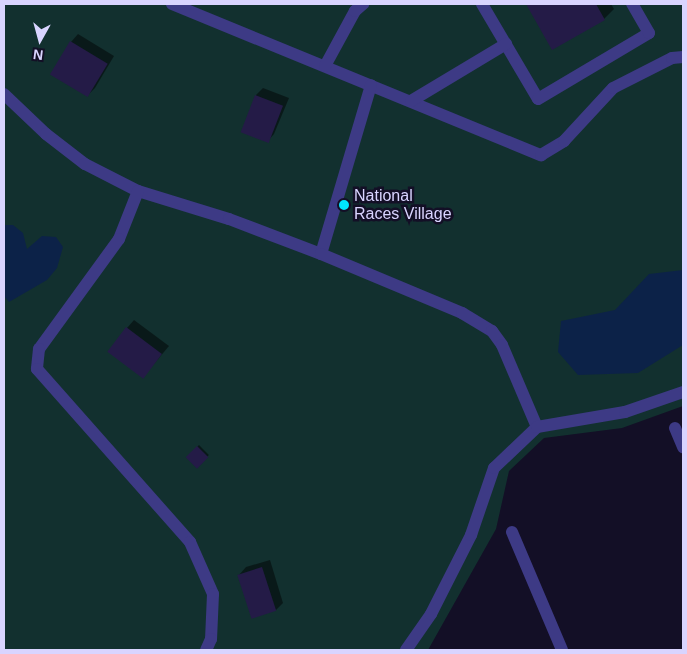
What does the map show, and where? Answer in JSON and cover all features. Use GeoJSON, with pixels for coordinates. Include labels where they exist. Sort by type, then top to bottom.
{"type":"FeatureCollection","features":[{"type":"Feature","properties":{"kind":"street"},"geometry":{"type":"LineString","coordinates":[[172,4],[542,154],[564,141],[614,88],[672,58],[683,57]]}},
{"type":"Feature","properties":{"kind":"street"},"geometry":{"type":"LineString","coordinates":[[325,66],[355,11],[363,4]]}},
{"type":"Feature","properties":{"kind":"street"},"geometry":{"type":"LineString","coordinates":[[482,4],[538,99],[649,33],[632,4]]}},
{"type":"Feature","properties":{"kind":"street"},"geometry":{"type":"LineString","coordinates":[[411,101],[506,44]]}},
{"type":"Feature","properties":{"kind":"street"},"geometry":{"type":"LineString","coordinates":[[321,254],[372,85]]}},
{"type":"Feature","properties":{"kind":"street"},"geometry":{"type":"LineString","coordinates":[[4,94],[46,134],[85,164],[138,191],[229,220],[321,254],[462,313],[492,331],[502,345],[537,427]]}},
{"type":"Feature","properties":{"kind":"street"},"geometry":{"type":"LineString","coordinates":[[138,191],[119,238],[39,349],[37,370],[190,542],[213,594],[211,639],[206,650]]}},
{"type":"Feature","properties":{"kind":"street"},"geometry":{"type":"LineString","coordinates":[[406,650],[430,614],[471,535],[494,468],[537,427],[625,412],[683,392]]}},
{"type":"Feature","properties":{"kind":"street"},"geometry":{"type":"LineString","coordinates":[[675,428],[683,447]]}},
{"type":"Feature","properties":{"kind":"street"},"geometry":{"type":"LineString","coordinates":[[512,532],[562,650]]}},
{"type":"Feature","properties":{"kind":"green space","name":"National Races Village"},"geometry":{"type":"Polygon","coordinates":[[[4,4],[683,4],[683,406],[622,428],[544,438],[509,471],[496,529],[428,650],[4,650],[4,4]]]}},
{"type":"Feature","properties":{"kind":"water"},"geometry":{"type":"Polygon","coordinates":[[[4,225],[13,225],[23,233],[27,249],[42,236],[56,237],[63,247],[57,268],[47,280],[9,302],[4,296],[4,225]]]}},
{"type":"Feature","properties":{"kind":"water"},"geometry":{"type":"Polygon","coordinates":[[[683,270],[683,345],[638,373],[578,375],[558,352],[561,321],[615,310],[649,274],[683,270]]]}},
{"type":"Feature","properties":{"kind":"building"},"geometry":{"type":"Polygon","coordinates":[[[526,4],[596,4],[605,20],[552,50],[526,4]]]}},
{"type":"Feature","properties":{"kind":"building"},"geometry":{"type":"Polygon","coordinates":[[[70,41],[108,64],[88,97],[50,74],[70,41]]]}},
{"type":"Feature","properties":{"kind":"building"},"geometry":{"type":"Polygon","coordinates":[[[255,95],[283,106],[269,143],[241,132],[255,95]]]}},
{"type":"Feature","properties":{"kind":"building"},"geometry":{"type":"Polygon","coordinates":[[[126,327],[162,354],[143,379],[107,352],[126,327]]]}},
{"type":"Feature","properties":{"kind":"building"},"geometry":{"type":"Polygon","coordinates":[[[197,446],[208,457],[197,469],[186,457],[197,446]]]}},
{"type":"Feature","properties":{"kind":"building"},"geometry":{"type":"Polygon","coordinates":[[[262,567],[276,611],[251,619],[237,575],[262,567]]]}},
{"type":"Feature","properties":{"kind":"place","name":"National Races Village"},"geometry":{"type":"Point","coordinates":[344,205]}}]}
